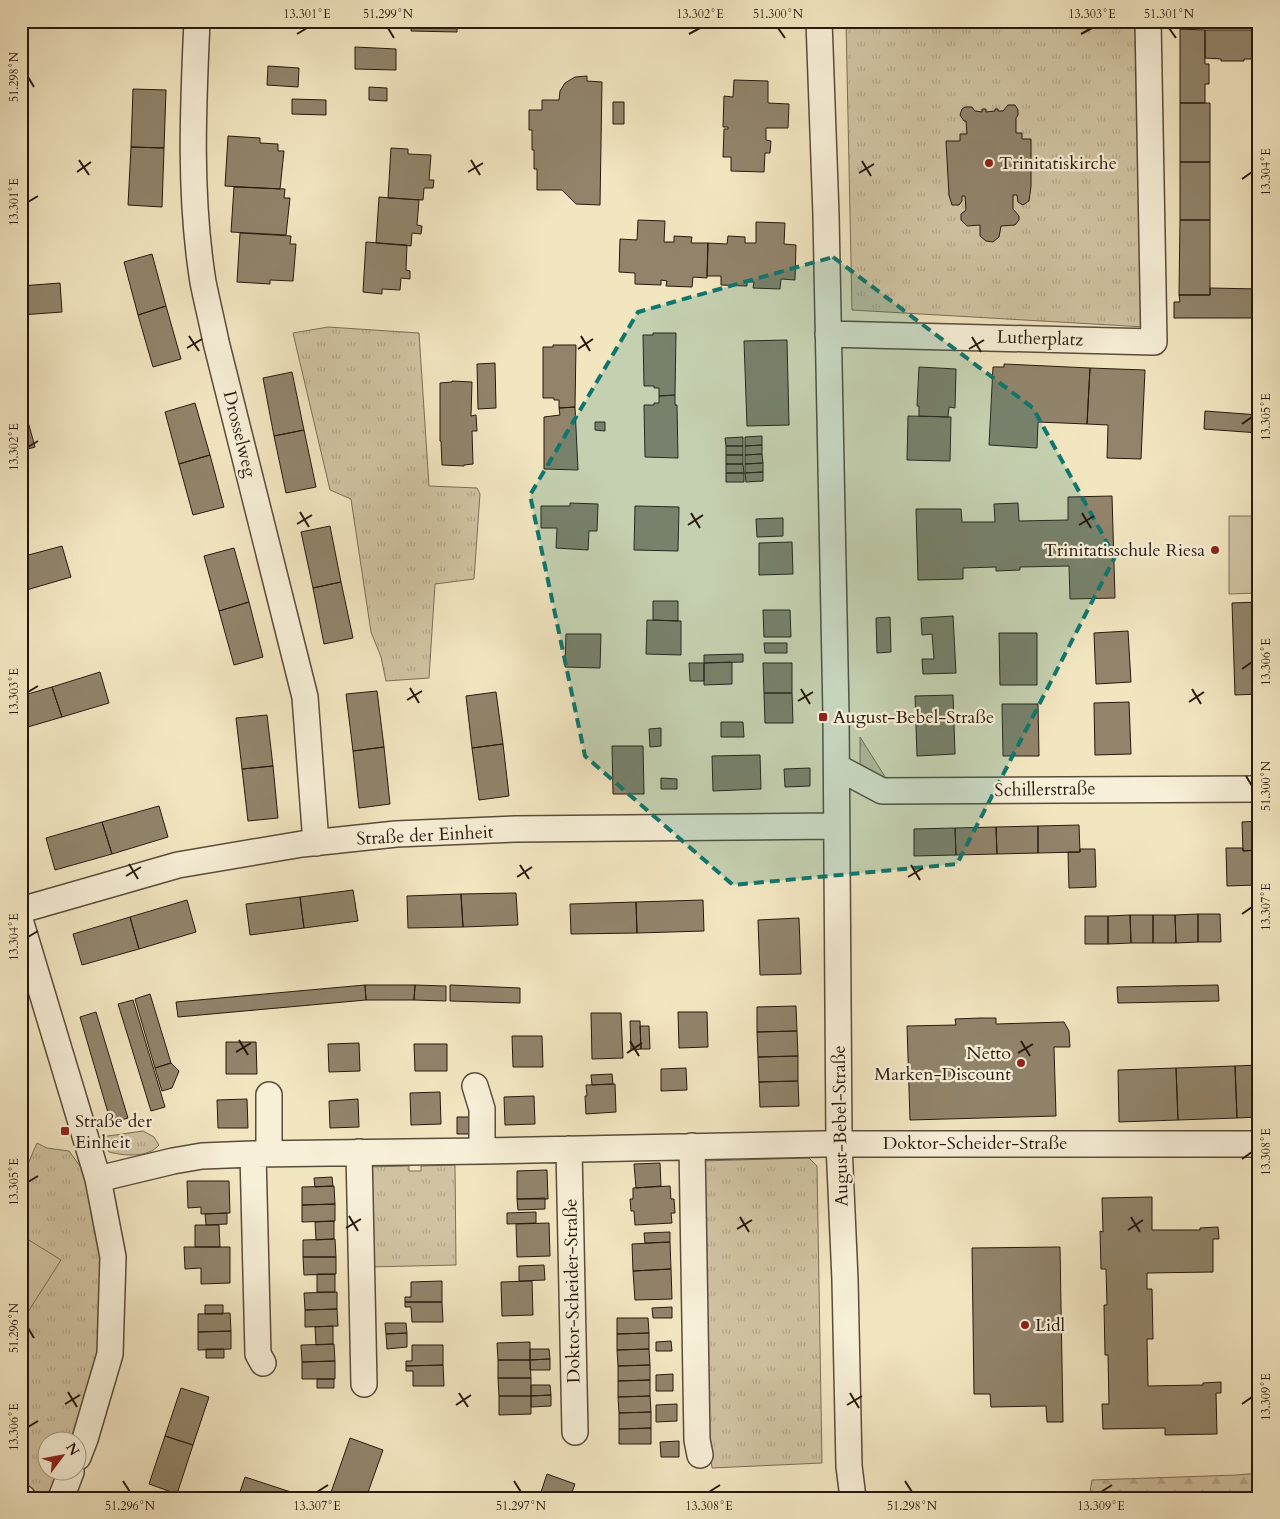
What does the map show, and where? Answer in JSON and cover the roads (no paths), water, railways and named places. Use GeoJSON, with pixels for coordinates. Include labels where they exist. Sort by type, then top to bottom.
{"type":"FeatureCollection","features":[{"type":"Feature","properties":{"kind":"street","name":"Drosselweg"},"geometry":{"type":"LineString","coordinates":[[197,21],[193,122],[194,177],[197,230],[204,282],[216,342],[305,697],[316,843]]}},
{"type":"Feature","properties":{"kind":"street"},"geometry":{"type":"LineString","coordinates":[[819,21],[828,334]]}},
{"type":"Feature","properties":{"kind":"street","name":"Lutherplatz"},"geometry":{"type":"LineString","coordinates":[[828,334],[1154,342],[1148,21]]}},
{"type":"Feature","properties":{"kind":"street","name":"August-Bebel-Straße"},"geometry":{"type":"LineString","coordinates":[[828,334],[837,767],[839,1144],[845,1280],[849,1466],[852,1498]]}},
{"type":"Feature","properties":{"kind":"street","name":"Schillerstraße"},"geometry":{"type":"LineString","coordinates":[[837,767],[882,791],[1162,788],[1259,789]]}},
{"type":"Feature","properties":{"kind":"street","name":"Straße der Einheit"},"geometry":{"type":"LineString","coordinates":[[21,910],[178,865],[316,843],[396,834],[535,829],[836,826]]}},
{"type":"Feature","properties":{"kind":"street"},"geometry":{"type":"LineString","coordinates":[[21,923],[98,1179],[113,1257],[110,1354],[87,1432]]}},
{"type":"Feature","properties":{"kind":"street"},"geometry":{"type":"LineString","coordinates":[[475,1086],[482,1109],[482,1151]]}},
{"type":"Feature","properties":{"kind":"street"},"geometry":{"type":"LineString","coordinates":[[263,1363],[258,1354],[261,1154],[268,1095]]}},
{"type":"Feature","properties":{"kind":"street","name":"Doktor-Scheider-Straße"},"geometry":{"type":"LineString","coordinates":[[98,1179],[202,1156],[261,1154],[839,1144],[1259,1144]]}},
{"type":"Feature","properties":{"kind":"street"},"geometry":{"type":"LineString","coordinates":[[692,1146],[697,1430],[700,1455]]}},
{"type":"Feature","properties":{"kind":"street","name":"Doktor-Scheider-Straße"},"geometry":{"type":"LineString","coordinates":[[569,1149],[575,1432]]}},
{"type":"Feature","properties":{"kind":"street"},"geometry":{"type":"LineString","coordinates":[[359,1152],[364,1384]]}},
{"type":"Feature","properties":{"kind":"street"},"geometry":{"type":"LineString","coordinates":[[61,1498],[68,1482]]}},
{"type":"Feature","properties":{"kind":"place","name":"Trinitatiskirche"},"geometry":{"type":"Point","coordinates":[989,163]}},
{"type":"Feature","properties":{"kind":"place","name":"Trinitatisschule Riesa"},"geometry":{"type":"Point","coordinates":[1215,550]}},
{"type":"Feature","properties":{"kind":"place","name":"August-Bebel-Straße"},"geometry":{"type":"Point","coordinates":[823,717]}},
{"type":"Feature","properties":{"kind":"place","name":"Netto Marken-Discount"},"geometry":{"type":"Point","coordinates":[1021,1063]}},
{"type":"Feature","properties":{"kind":"place","name":"Straße der Einheit"},"geometry":{"type":"Point","coordinates":[65,1131]}},
{"type":"Feature","properties":{"kind":"place","name":"Lidl"},"geometry":{"type":"Point","coordinates":[1025,1325]}}]}
